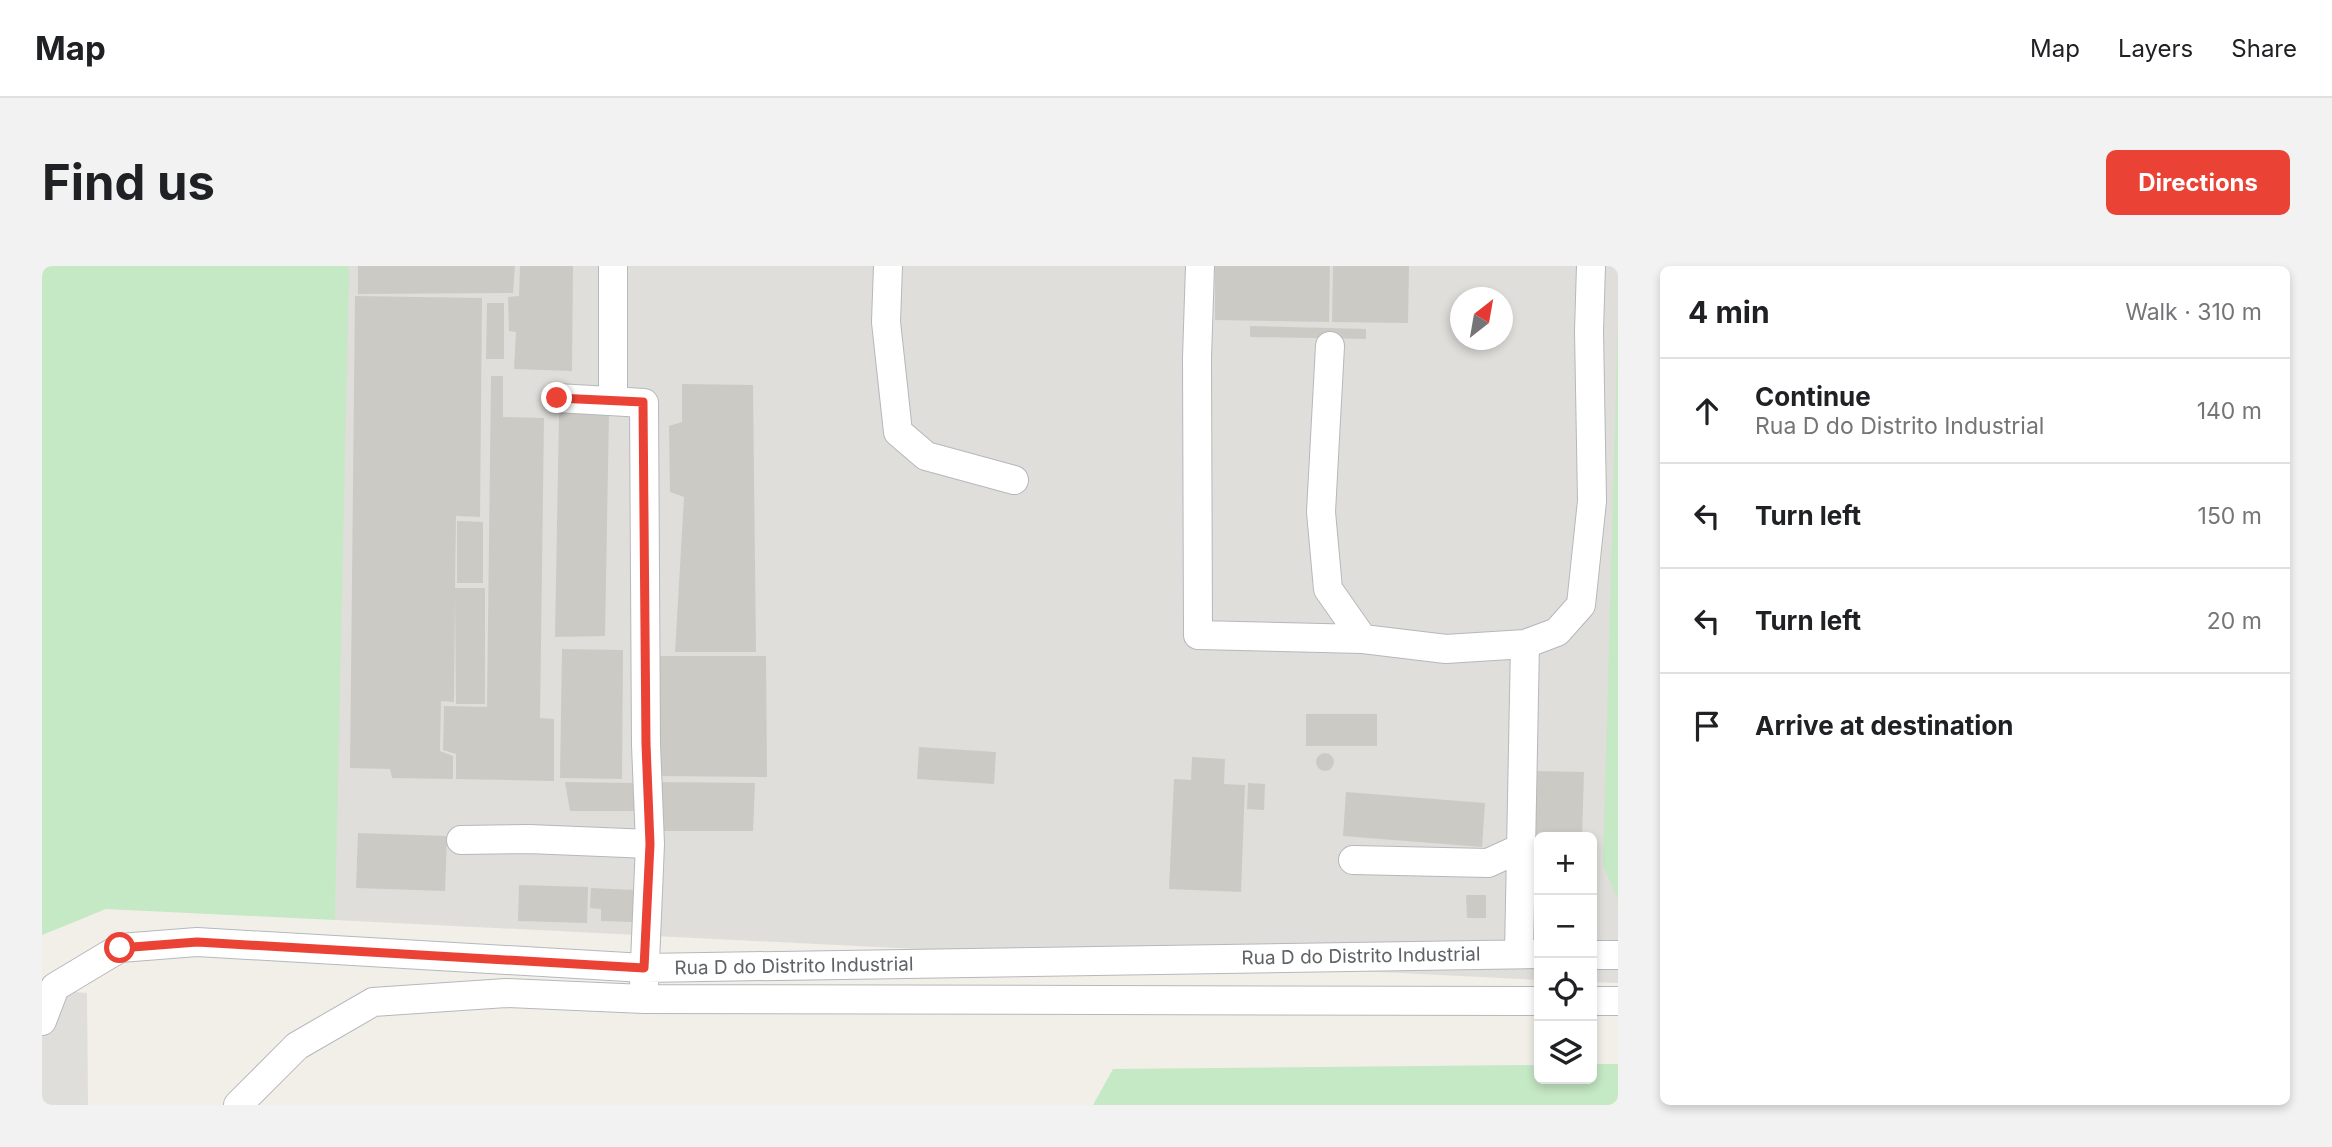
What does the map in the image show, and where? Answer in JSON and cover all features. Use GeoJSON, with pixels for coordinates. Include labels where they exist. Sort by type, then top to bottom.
{"type":"FeatureCollection","features":[{"type":"Feature","properties":{"kind":"street"},"geometry":{"type":"LineString","coordinates":[[613,266],[613,401]]}},
{"type":"Feature","properties":{"kind":"street"},"geometry":{"type":"LineString","coordinates":[[888,266],[886,322],[898,432],[926,456],[1014,480]]}},
{"type":"Feature","properties":{"kind":"street"},"geometry":{"type":"LineString","coordinates":[[1200,266],[1197,358],[1198,635],[1363,639],[1446,649],[1525,644],[1557,632],[1581,605],[1592,500],[1589,331],[1591,266]]}},
{"type":"Feature","properties":{"kind":"street"},"geometry":{"type":"LineString","coordinates":[[1330,346],[1321,512],[1328,589],[1363,639]]}},
{"type":"Feature","properties":{"kind":"street"},"geometry":{"type":"LineString","coordinates":[[557,398],[643,402],[646,744],[650,844],[644,999]]}},
{"type":"Feature","properties":{"kind":"street"},"geometry":{"type":"LineString","coordinates":[[1525,644],[1521,848],[1529,954]]}},
{"type":"Feature","properties":{"kind":"street"},"geometry":{"type":"LineString","coordinates":[[461,840],[529,839],[650,844]]}},
{"type":"Feature","properties":{"kind":"street"},"geometry":{"type":"LineString","coordinates":[[1353,860],[1488,863],[1521,848]]}},
{"type":"Feature","properties":{"kind":"street","name":"Rua D do Distrito Industrial"},"geometry":{"type":"LineString","coordinates":[[42,1021],[55,987],[120,948],[197,942],[644,968],[1529,954]]}},
{"type":"Feature","properties":{"kind":"street"},"geometry":{"type":"LineString","coordinates":[[1597,955],[1618,955]]}},
{"type":"Feature","properties":{"kind":"street","name":"Rua D do Distrito Industrial"},"geometry":{"type":"LineString","coordinates":[[238,1105],[297,1046],[373,1002],[506,992],[644,999],[1534,1001]]}},
{"type":"Feature","properties":{"kind":"street"},"geometry":{"type":"LineString","coordinates":[[1597,1001],[1618,1001]]}},
{"type":"Feature","properties":{"kind":"shaded area"},"geometry":{"type":"Polygon","coordinates":[[[340,266],[1618,266],[1618,983],[1597,982],[1597,832],[1534,832],[1534,980],[335,920],[340,266]]]}},
{"type":"Feature","properties":{"kind":"shaded area"},"geometry":{"type":"Polygon","coordinates":[[[42,989],[87,993],[88,1105],[42,1105],[42,989]]]}},
{"type":"Feature","properties":{"kind":"green space"},"geometry":{"type":"Polygon","coordinates":[[[42,266],[349,266],[335,920],[106,909],[42,935],[42,266]]]}},
{"type":"Feature","properties":{"kind":"green space"},"geometry":{"type":"Polygon","coordinates":[[[1618,315],[1618,900],[1603,865],[1618,315]]]}},
{"type":"Feature","properties":{"kind":"green space"},"geometry":{"type":"Polygon","coordinates":[[[1597,1064],[1618,1064],[1618,1105],[1093,1105],[1113,1069],[1534,1065],[1534,1084],[1597,1084],[1597,1064]]]}},
{"type":"Feature","properties":{"kind":"building"},"geometry":{"type":"Polygon","coordinates":[[[358,266],[515,266],[513,293],[358,294],[358,266]]]}},
{"type":"Feature","properties":{"kind":"building"},"geometry":{"type":"Polygon","coordinates":[[[520,266],[573,266],[572,371],[514,369],[516,332],[509,331],[508,297],[519,296],[520,266]]]}},
{"type":"Feature","properties":{"kind":"building"},"geometry":{"type":"Polygon","coordinates":[[[1215,266],[1330,266],[1329,322],[1215,320],[1215,266]]]}},
{"type":"Feature","properties":{"kind":"building"},"geometry":{"type":"Polygon","coordinates":[[[1333,266],[1409,266],[1408,323],[1332,322],[1333,266]]]}},
{"type":"Feature","properties":{"kind":"building"},"geometry":{"type":"Polygon","coordinates":[[[355,296],[482,298],[480,517],[456,516],[455,588],[485,588],[485,704],[456,704],[455,595],[454,702],[441,701],[440,751],[453,756],[453,779],[392,778],[390,769],[350,768],[355,296]]]}},
{"type":"Feature","properties":{"kind":"building"},"geometry":{"type":"Polygon","coordinates":[[[487,303],[504,303],[504,359],[486,359],[487,303]]]}},
{"type":"Feature","properties":{"kind":"building"},"geometry":{"type":"Polygon","coordinates":[[[1250,326],[1366,329],[1366,339],[1250,337],[1250,326]]]}},
{"type":"Feature","properties":{"kind":"building"},"geometry":{"type":"Polygon","coordinates":[[[491,376],[503,376],[503,417],[544,418],[540,718],[554,719],[554,781],[456,779],[456,754],[443,750],[444,706],[487,707],[491,376]]]}},
{"type":"Feature","properties":{"kind":"building"},"geometry":{"type":"Polygon","coordinates":[[[682,384],[753,385],[756,652],[675,652],[684,497],[670,492],[669,426],[682,422],[682,384]]]}},
{"type":"Feature","properties":{"kind":"building"},"geometry":{"type":"Polygon","coordinates":[[[559,412],[609,413],[605,636],[555,637],[559,412]]]}},
{"type":"Feature","properties":{"kind":"building"},"geometry":{"type":"Polygon","coordinates":[[[457,521],[483,522],[483,583],[457,583],[457,521]]]}},
{"type":"Feature","properties":{"kind":"building"},"geometry":{"type":"Polygon","coordinates":[[[562,649],[623,650],[622,779],[560,778],[562,649]]]}},
{"type":"Feature","properties":{"kind":"building"},"geometry":{"type":"Polygon","coordinates":[[[656,656],[766,656],[767,777],[657,776],[656,656]]]}},
{"type":"Feature","properties":{"kind":"building"},"geometry":{"type":"Polygon","coordinates":[[[1306,714],[1377,714],[1377,746],[1306,746],[1306,714]]]}},
{"type":"Feature","properties":{"kind":"building"},"geometry":{"type":"Polygon","coordinates":[[[919,747],[996,752],[994,784],[917,779],[919,747]]]}},
{"type":"Feature","properties":{"kind":"building"},"geometry":{"type":"Polygon","coordinates":[[[1321,753],[1329,753],[1334,762],[1332,769],[1321,771],[1316,766],[1316,758],[1321,753]]]}},
{"type":"Feature","properties":{"kind":"building"},"geometry":{"type":"Polygon","coordinates":[[[1192,757],[1225,759],[1224,784],[1245,785],[1241,892],[1169,889],[1174,779],[1191,780],[1192,757]]]}},
{"type":"Feature","properties":{"kind":"building"},"geometry":{"type":"Polygon","coordinates":[[[1536,771],[1584,772],[1582,832],[1534,832],[1536,771]]]}},
{"type":"Feature","properties":{"kind":"building"},"geometry":{"type":"Polygon","coordinates":[[[565,782],[634,783],[637,811],[570,811],[565,782]]]}},
{"type":"Feature","properties":{"kind":"building"},"geometry":{"type":"Polygon","coordinates":[[[659,782],[755,783],[753,831],[656,831],[659,782]]]}},
{"type":"Feature","properties":{"kind":"building"},"geometry":{"type":"Polygon","coordinates":[[[1248,783],[1265,784],[1264,810],[1247,809],[1248,783]]]}},
{"type":"Feature","properties":{"kind":"building"},"geometry":{"type":"Polygon","coordinates":[[[1346,792],[1485,803],[1482,847],[1343,836],[1346,792]]]}},
{"type":"Feature","properties":{"kind":"building"},"geometry":{"type":"Polygon","coordinates":[[[358,833],[447,836],[445,891],[356,888],[358,833]]]}},
{"type":"Feature","properties":{"kind":"building"},"geometry":{"type":"Polygon","coordinates":[[[519,885],[588,887],[587,923],[518,921],[519,885]]]}},
{"type":"Feature","properties":{"kind":"building"},"geometry":{"type":"Polygon","coordinates":[[[591,888],[635,890],[633,922],[601,921],[601,909],[590,908],[591,888]]]}},
{"type":"Feature","properties":{"kind":"building"},"geometry":{"type":"Polygon","coordinates":[[[1466,895],[1486,895],[1486,918],[1467,918],[1466,895]]]}},
{"type":"Feature","properties":{"kind":"route"},"geometry":{"type":"LineString","coordinates":[[120,948],[197,942],[644,968],[650,844],[646,744],[643,402],[557,398]]}}]}
